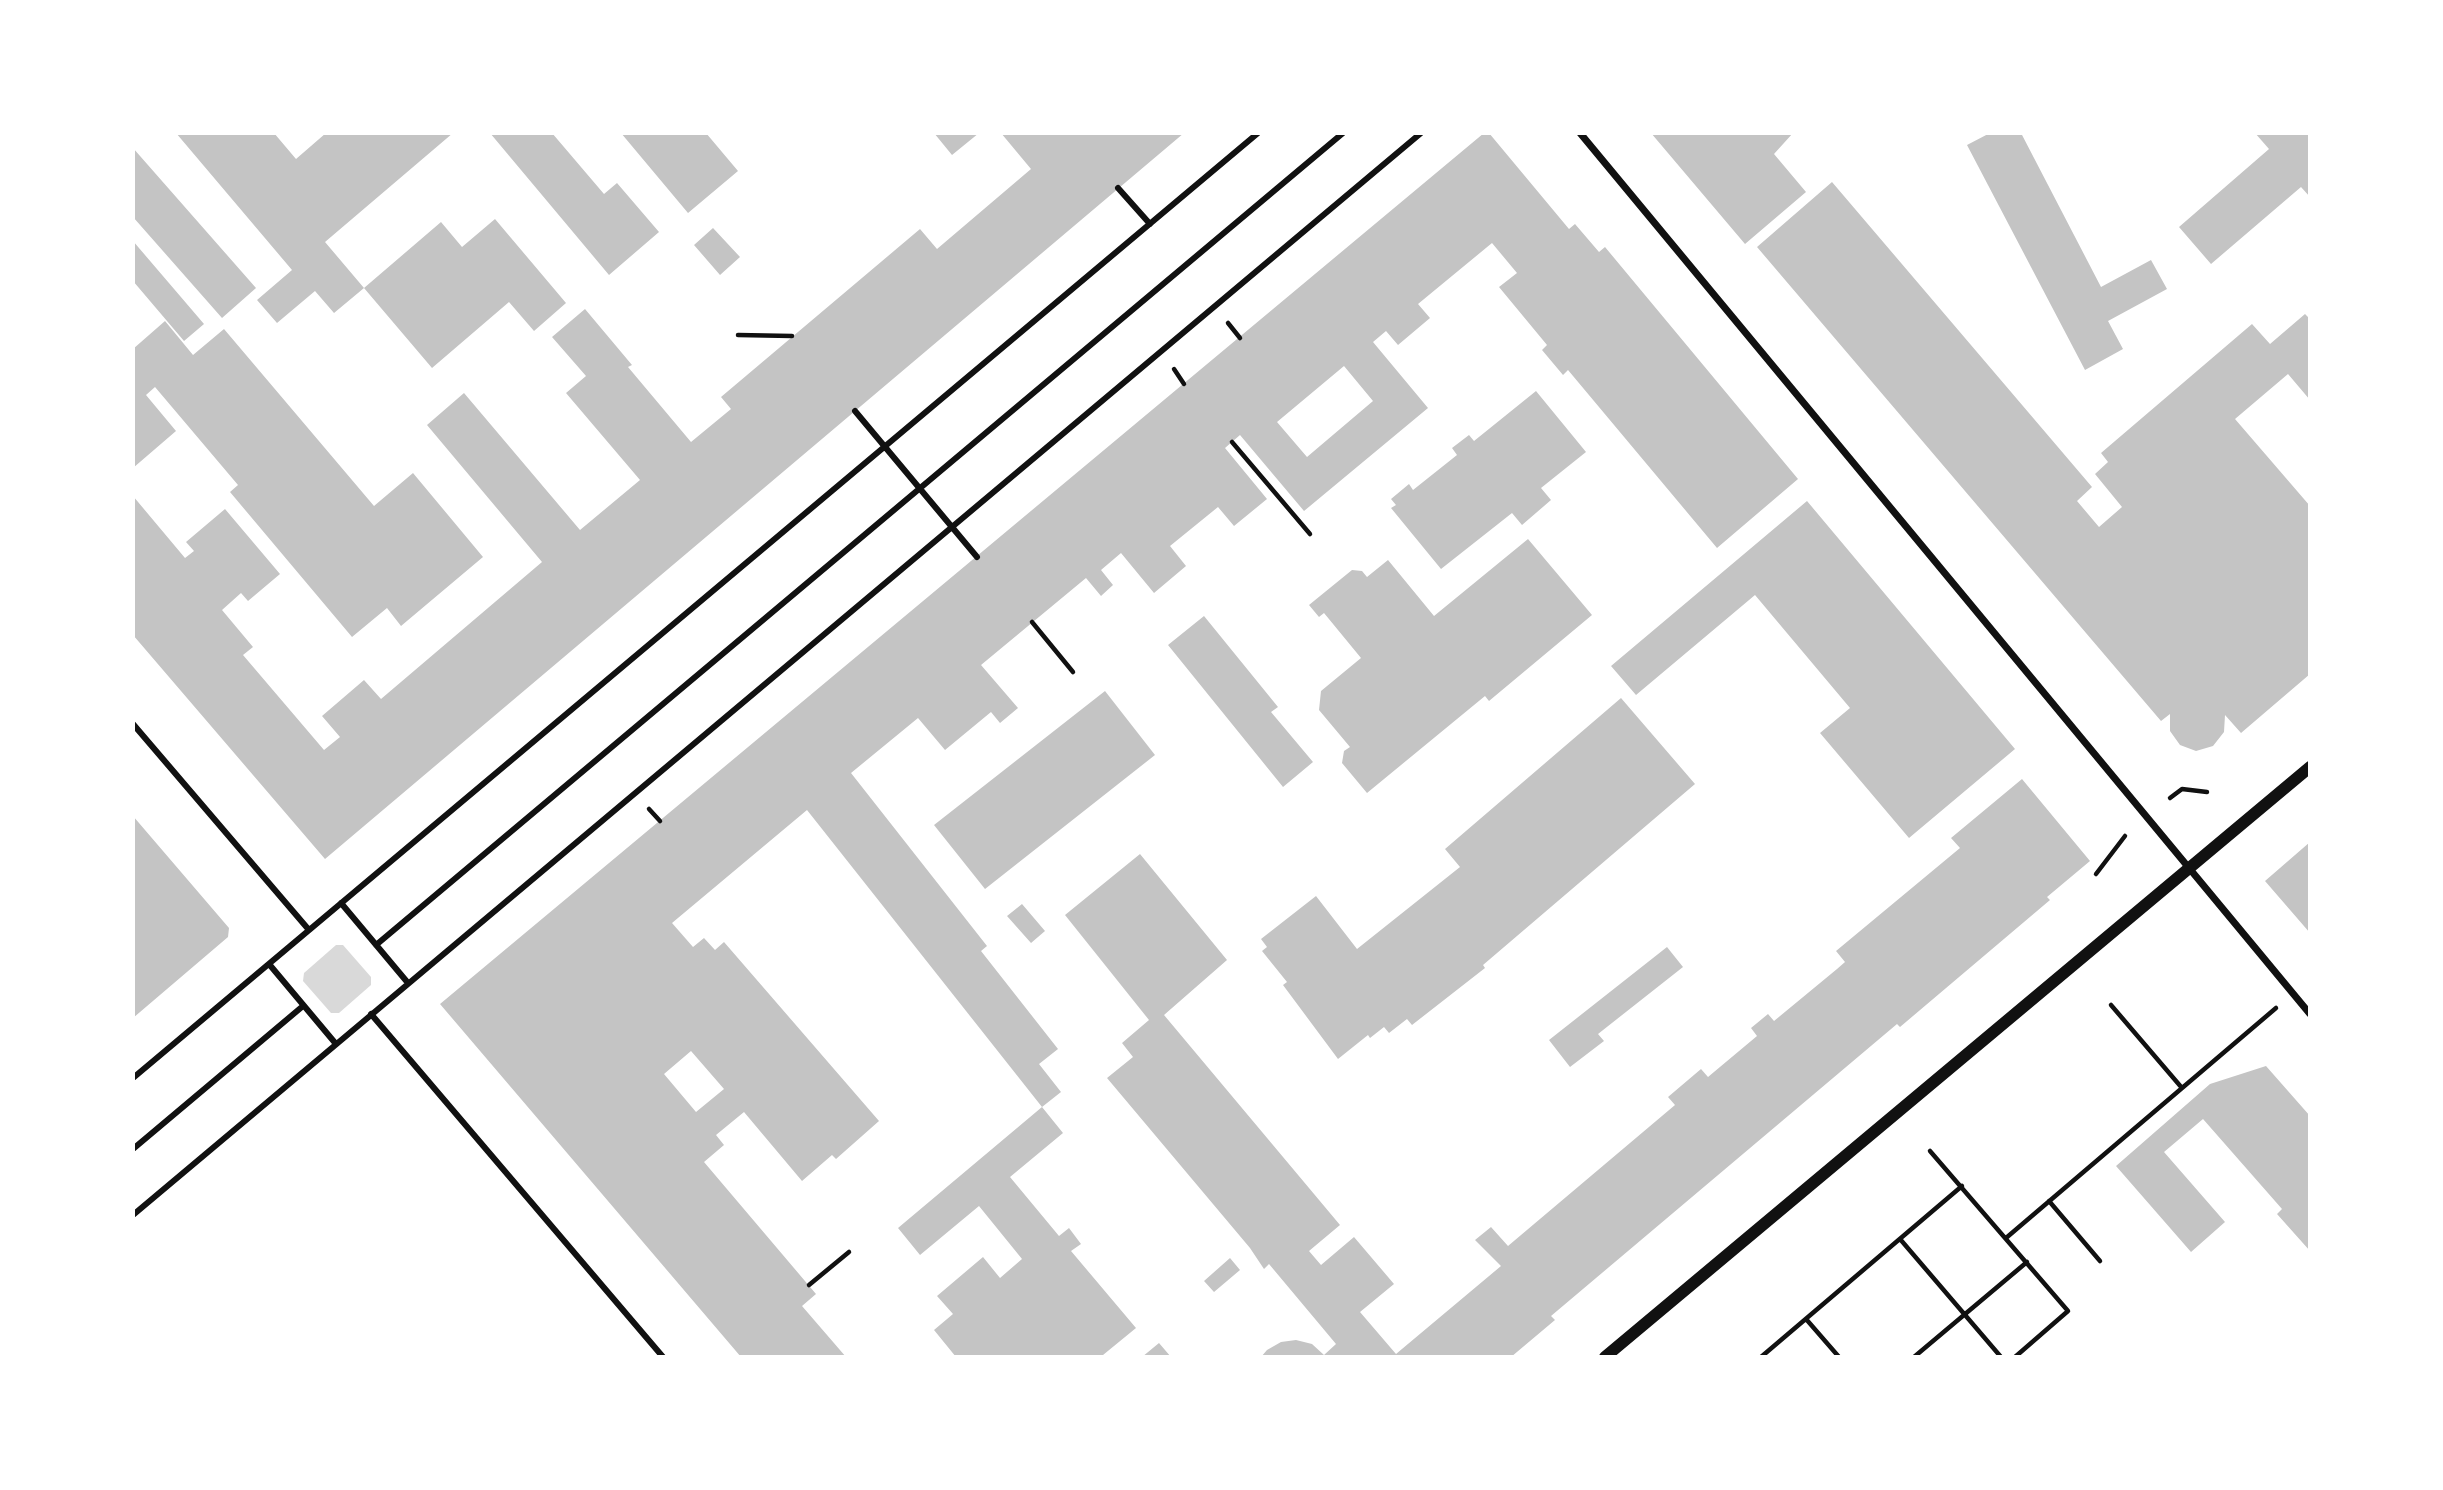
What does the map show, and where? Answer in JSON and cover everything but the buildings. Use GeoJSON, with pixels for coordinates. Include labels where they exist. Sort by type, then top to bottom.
{"type":"FeatureCollection","features":[{"type":"Feature","properties":{"kind":"street"},"geometry":{"type":"LineString","coordinates":[[133,1078],[1258,133]]}},
{"type":"Feature","properties":{"kind":"street"},"geometry":{"type":"LineString","coordinates":[[376,945],[1343,133]]}},
{"type":"Feature","properties":{"kind":"street"},"geometry":{"type":"LineString","coordinates":[[133,1215],[1421,133]]}},
{"type":"Feature","properties":{"kind":"street"},"geometry":{"type":"LineString","coordinates":[[1580,133],[2310,1014]]}},
{"type":"Feature","properties":{"kind":"street"},"geometry":{"type":"LineString","coordinates":[[1118,188],[1150,223]]}},
{"type":"Feature","properties":{"kind":"street"},"geometry":{"type":"LineString","coordinates":[[855,411],[977,557]]}},
{"type":"Feature","properties":{"kind":"street"},"geometry":{"type":"LineString","coordinates":[[133,724],[309,930]]}},
{"type":"Feature","properties":{"kind":"street"},"geometry":{"type":"LineString","coordinates":[[1605,1357],[2310,768]]}},
{"type":"Feature","properties":{"kind":"street"},"geometry":{"type":"LineString","coordinates":[[341,903],[408,983]]}},
{"type":"Feature","properties":{"kind":"street"},"geometry":{"type":"LineString","coordinates":[[269,964],[336,1044]]}},
{"type":"Feature","properties":{"kind":"street"},"geometry":{"type":"LineString","coordinates":[[133,1149],[303,1006]]}},
{"type":"Feature","properties":{"kind":"street"},"geometry":{"type":"LineString","coordinates":[[371,1014],[663,1357]]}},
{"type":"Feature","properties":{"kind":"path"},"geometry":{"type":"LineString","coordinates":[[738,335],[792,336]]}},
{"type":"Feature","properties":{"kind":"path"},"geometry":{"type":"LineString","coordinates":[[1232,442],[1310,534]]}},
{"type":"Feature","properties":{"kind":"path"},"geometry":{"type":"LineString","coordinates":[[1032,622],[1073,672]]}},
{"type":"Feature","properties":{"kind":"path"},"geometry":{"type":"LineString","coordinates":[[2170,798],[2182,789],[2207,792]]}},
{"type":"Feature","properties":{"kind":"path"},"geometry":{"type":"LineString","coordinates":[[2096,874],[2125,836]]}},
{"type":"Feature","properties":{"kind":"path"},"geometry":{"type":"LineString","coordinates":[[2006,1238],[2293,993]]}},
{"type":"Feature","properties":{"kind":"path"},"geometry":{"type":"LineString","coordinates":[[2111,1005],[2182,1088]]}},
{"type":"Feature","properties":{"kind":"path"},"geometry":{"type":"LineString","coordinates":[[1930,1151],[2068,1311],[2015,1357]]}},
{"type":"Feature","properties":{"kind":"path"},"geometry":{"type":"LineString","coordinates":[[1761,1357],[1962,1186]]}},
{"type":"Feature","properties":{"kind":"path"},"geometry":{"type":"LineString","coordinates":[[2049,1201],[2100,1261]]}},
{"type":"Feature","properties":{"kind":"path"},"geometry":{"type":"LineString","coordinates":[[1900,1239],[2001,1357]]}},
{"type":"Feature","properties":{"kind":"path"},"geometry":{"type":"LineString","coordinates":[[809,1286],[849,1252]]}},
{"type":"Feature","properties":{"kind":"path"},"geometry":{"type":"LineString","coordinates":[[1914,1357],[2027,1262]]}},
{"type":"Feature","properties":{"kind":"path"},"geometry":{"type":"LineString","coordinates":[[1806,1318],[1839,1357]]}},
{"type":"Feature","properties":{"kind":"shaded area"},"geometry":{"type":"Polygon","coordinates":[[[336,945],[343,945],[371,977],[371,985],[339,1013],[331,1013],[303,981],[304,973],[336,945]]]}}]}
